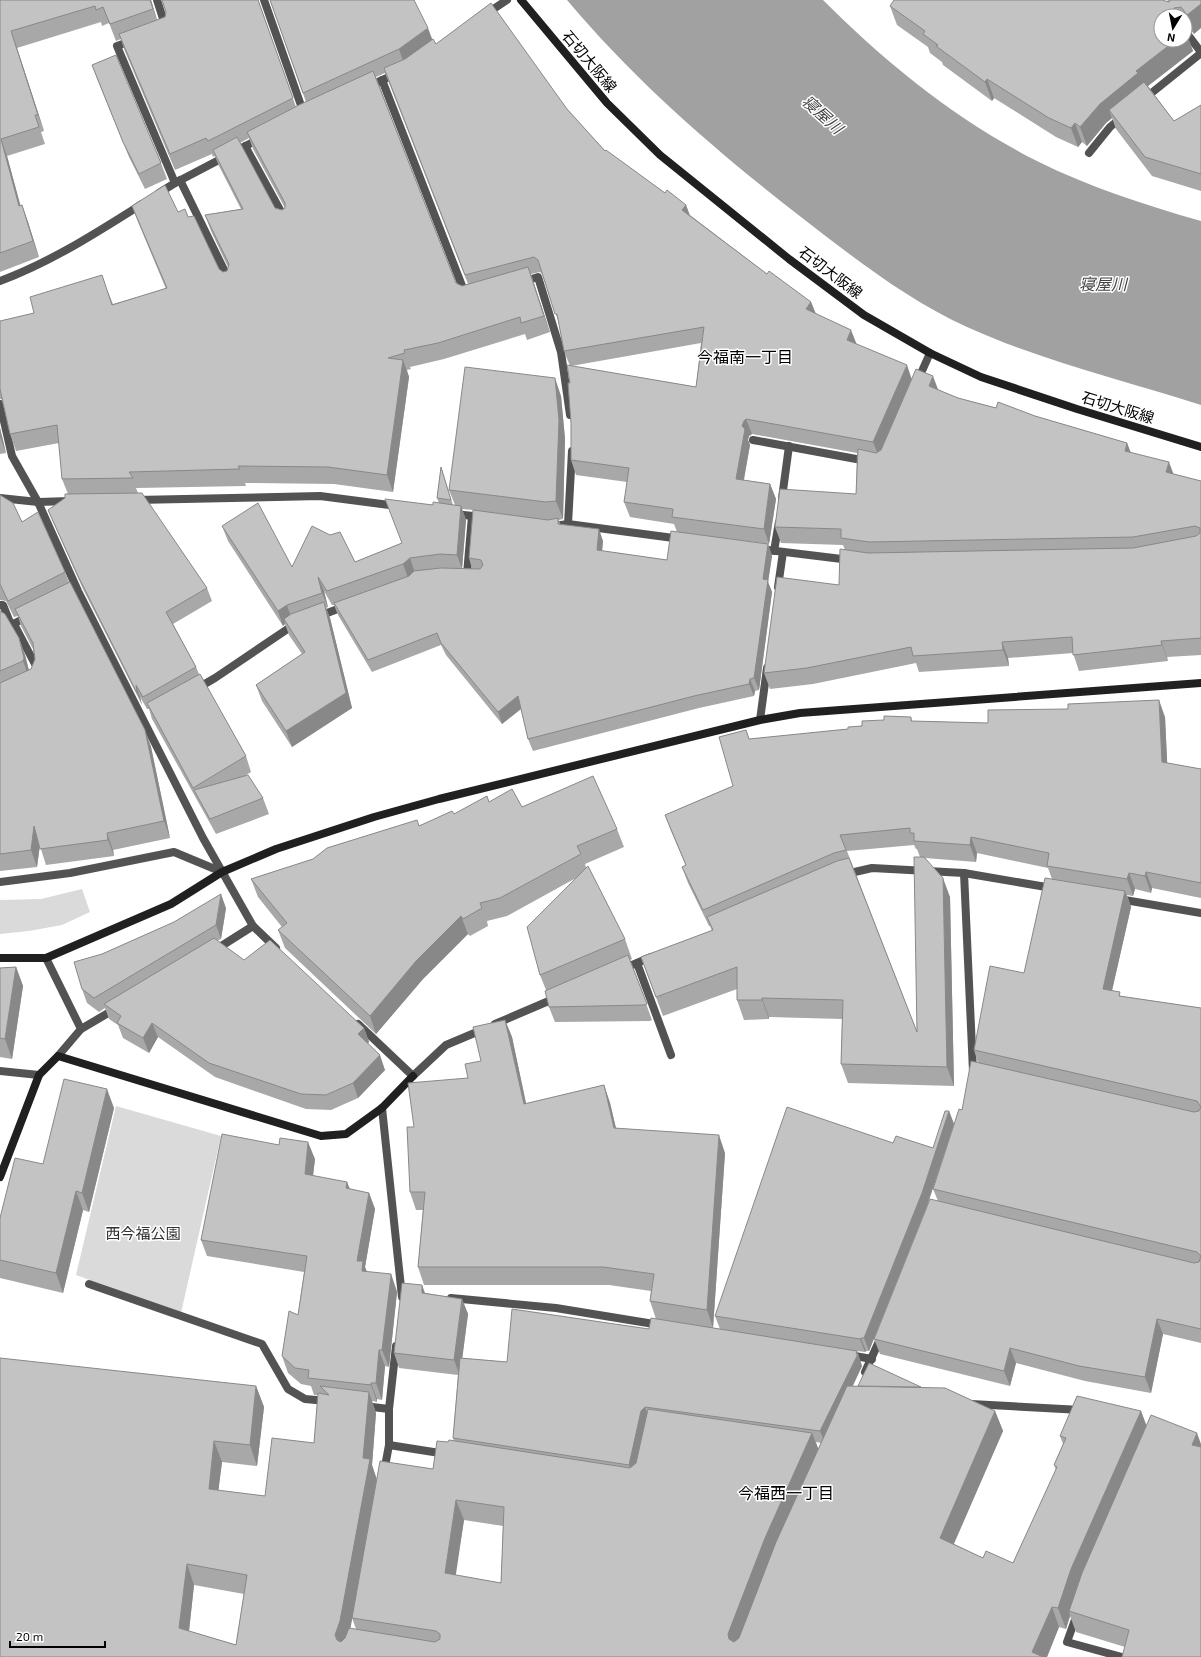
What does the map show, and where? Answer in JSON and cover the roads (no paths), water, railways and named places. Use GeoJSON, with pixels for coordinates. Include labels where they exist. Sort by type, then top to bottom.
{"type":"FeatureCollection","features":[{"type":"Feature","properties":{"kind":"street"},"geometry":{"type":"LineString","coordinates":[[157,0],[166,29],[159,31]]}},
{"type":"Feature","properties":{"kind":"street"},"geometry":{"type":"LineString","coordinates":[[264,0],[305,116]]}},
{"type":"Feature","properties":{"kind":"street"},"geometry":{"type":"LineString","coordinates":[[478,20],[507,0]]}},
{"type":"Feature","properties":{"kind":"street","name":"石切大阪線"},"geometry":{"type":"LineString","coordinates":[[522,0],[607,103],[660,155],[831,291],[895,335],[930,354],[981,377],[1077,409],[1201,447]]}},
{"type":"Feature","properties":{"kind":"street"},"geometry":{"type":"LineString","coordinates":[[138,39],[117,46],[177,182],[230,283]]}},
{"type":"Feature","properties":{"kind":"street"},"geometry":{"type":"LineString","coordinates":[[1089,153],[1110,127],[1201,52],[1193,42]]}},
{"type":"Feature","properties":{"kind":"street"},"geometry":{"type":"LineString","coordinates":[[361,90],[401,72]]}},
{"type":"Feature","properties":{"kind":"street"},"geometry":{"type":"LineString","coordinates":[[382,80],[467,297],[474,295]]}},
{"type":"Feature","properties":{"kind":"street"},"geometry":{"type":"LineString","coordinates":[[0,281],[31,270],[74,247],[177,182],[265,136]]}},
{"type":"Feature","properties":{"kind":"street"},"geometry":{"type":"LineString","coordinates":[[245,146],[286,222]]}},
{"type":"Feature","properties":{"kind":"street"},"geometry":{"type":"LineString","coordinates":[[517,283],[538,277],[561,352],[571,422]]}},
{"type":"Feature","properties":{"kind":"street"},"geometry":{"type":"LineString","coordinates":[[914,390],[930,354]]}},
{"type":"Feature","properties":{"kind":"street"},"geometry":{"type":"LineString","coordinates":[[0,404],[12,456],[38,502],[75,592],[146,716],[222,872],[254,926],[282,953]]}},
{"type":"Feature","properties":{"kind":"street"},"geometry":{"type":"LineString","coordinates":[[753,440],[874,462]]}},
{"type":"Feature","properties":{"kind":"street"},"geometry":{"type":"LineString","coordinates":[[568,524],[572,442]]}},
{"type":"Feature","properties":{"kind":"street"},"geometry":{"type":"LineString","coordinates":[[776,599],[780,510],[789,446]]}},
{"type":"Feature","properties":{"kind":"street"},"geometry":{"type":"LineString","coordinates":[[124,500],[320,496],[403,507]]}},
{"type":"Feature","properties":{"kind":"street"},"geometry":{"type":"LineString","coordinates":[[0,498],[38,502],[77,501]]}},
{"type":"Feature","properties":{"kind":"street"},"geometry":{"type":"LineString","coordinates":[[449,513],[494,519]]}},
{"type":"Feature","properties":{"kind":"street"},"geometry":{"type":"LineString","coordinates":[[467,575],[472,516]]}},
{"type":"Feature","properties":{"kind":"street"},"geometry":{"type":"LineString","coordinates":[[545,525],[568,524],[690,540]]}},
{"type":"Feature","properties":{"kind":"street"},"geometry":{"type":"LineString","coordinates":[[752,548],[858,561]]}},
{"type":"Feature","properties":{"kind":"street"},"geometry":{"type":"LineString","coordinates":[[188,693],[215,678],[294,625],[352,604]]}},
{"type":"Feature","properties":{"kind":"street"},"geometry":{"type":"LineString","coordinates":[[0,605],[2,605],[11,625],[14,624],[36,666],[35,680]]}},
{"type":"Feature","properties":{"kind":"street"},"geometry":{"type":"LineString","coordinates":[[14,624],[33,613]]}},
{"type":"Feature","properties":{"kind":"street"},"geometry":{"type":"LineString","coordinates":[[760,720],[767,662]]}},
{"type":"Feature","properties":{"kind":"street"},"geometry":{"type":"LineString","coordinates":[[0,958],[46,958],[171,904],[222,872],[276,849],[388,813],[447,797],[760,720],[800,713],[1201,683]]}},
{"type":"Feature","properties":{"kind":"street"},"geometry":{"type":"LineString","coordinates":[[0,882],[70,873],[174,852],[222,872]]}},
{"type":"Feature","properties":{"kind":"street"},"geometry":{"type":"LineString","coordinates":[[835,878],[872,868],[964,873],[1059,889]]}},
{"type":"Feature","properties":{"kind":"street"},"geometry":{"type":"LineString","coordinates":[[964,873],[975,1073]]}},
{"type":"Feature","properties":{"kind":"street"},"geometry":{"type":"LineString","coordinates":[[1114,899],[1201,913]]}},
{"type":"Feature","properties":{"kind":"street"},"geometry":{"type":"LineString","coordinates":[[208,954],[254,926]]}},
{"type":"Feature","properties":{"kind":"street"},"geometry":{"type":"LineString","coordinates":[[616,972],[659,954]]}},
{"type":"Feature","properties":{"kind":"street"},"geometry":{"type":"LineString","coordinates":[[46,958],[81,1029]]}},
{"type":"Feature","properties":{"kind":"street"},"geometry":{"type":"LineString","coordinates":[[637,963],[671,1055]]}},
{"type":"Feature","properties":{"kind":"street"},"geometry":{"type":"LineString","coordinates":[[58,1056],[321,1136],[346,1134],[382,1108],[446,1045],[566,993]]}},
{"type":"Feature","properties":{"kind":"street"},"geometry":{"type":"LineString","coordinates":[[0,1177],[2,1168],[40,1075],[81,1029],[122,1005]]}},
{"type":"Feature","properties":{"kind":"street"},"geometry":{"type":"LineString","coordinates":[[350,1017],[413,1076]]}},
{"type":"Feature","properties":{"kind":"street"},"geometry":{"type":"LineString","coordinates":[[0,1071],[40,1075]]}},
{"type":"Feature","properties":{"kind":"street"},"geometry":{"type":"LineString","coordinates":[[382,1108],[406,1293],[401,1308]]}},
{"type":"Feature","properties":{"kind":"street"},"geometry":{"type":"LineString","coordinates":[[89,1284],[262,1344],[288,1389],[306,1398],[336,1402]]}},
{"type":"Feature","properties":{"kind":"street"},"geometry":{"type":"LineString","coordinates":[[441,1297],[556,1308],[665,1325]]}},
{"type":"Feature","properties":{"kind":"street"},"geometry":{"type":"LineString","coordinates":[[862,1380],[884,1330]]}},
{"type":"Feature","properties":{"kind":"street"},"geometry":{"type":"LineString","coordinates":[[382,1483],[389,1445],[389,1409],[397,1339]]}},
{"type":"Feature","properties":{"kind":"street"},"geometry":{"type":"LineString","coordinates":[[841,1354],[872,1359]]}},
{"type":"Feature","properties":{"kind":"street"},"geometry":{"type":"LineString","coordinates":[[966,1403],[1088,1411]]}},
{"type":"Feature","properties":{"kind":"street"},"geometry":{"type":"LineString","coordinates":[[359,1405],[389,1409]]}},
{"type":"Feature","properties":{"kind":"street"},"geometry":{"type":"LineString","coordinates":[[389,1445],[458,1456]]}},
{"type":"Feature","properties":{"kind":"street"},"geometry":{"type":"LineString","coordinates":[[1079,1606],[1067,1642],[1122,1657]]}},
{"type":"Feature","properties":{"kind":"water","name":"寝屋川"},"geometry":{"type":"Polygon","coordinates":[[[567,0],[823,0],[872,46],[923,89],[950,109],[1007,145],[1037,161],[1097,187],[1159,209],[1201,221],[1201,405],[1053,360],[995,339],[945,316],[902,291],[881,277],[769,192],[708,141],[621,59],[567,0]]]}},
{"type":"Feature","properties":{"kind":"district","name":"今福南一丁目"},"geometry":{"type":"Point","coordinates":[745,356]}},
{"type":"Feature","properties":{"kind":"district","name":"今福西一丁目"},"geometry":{"type":"Point","coordinates":[786,1492]}},
{"type":"Feature","properties":{"kind":"park label","name":"西今福公園"},"geometry":{"type":"Point","coordinates":[143,1233]}}]}
